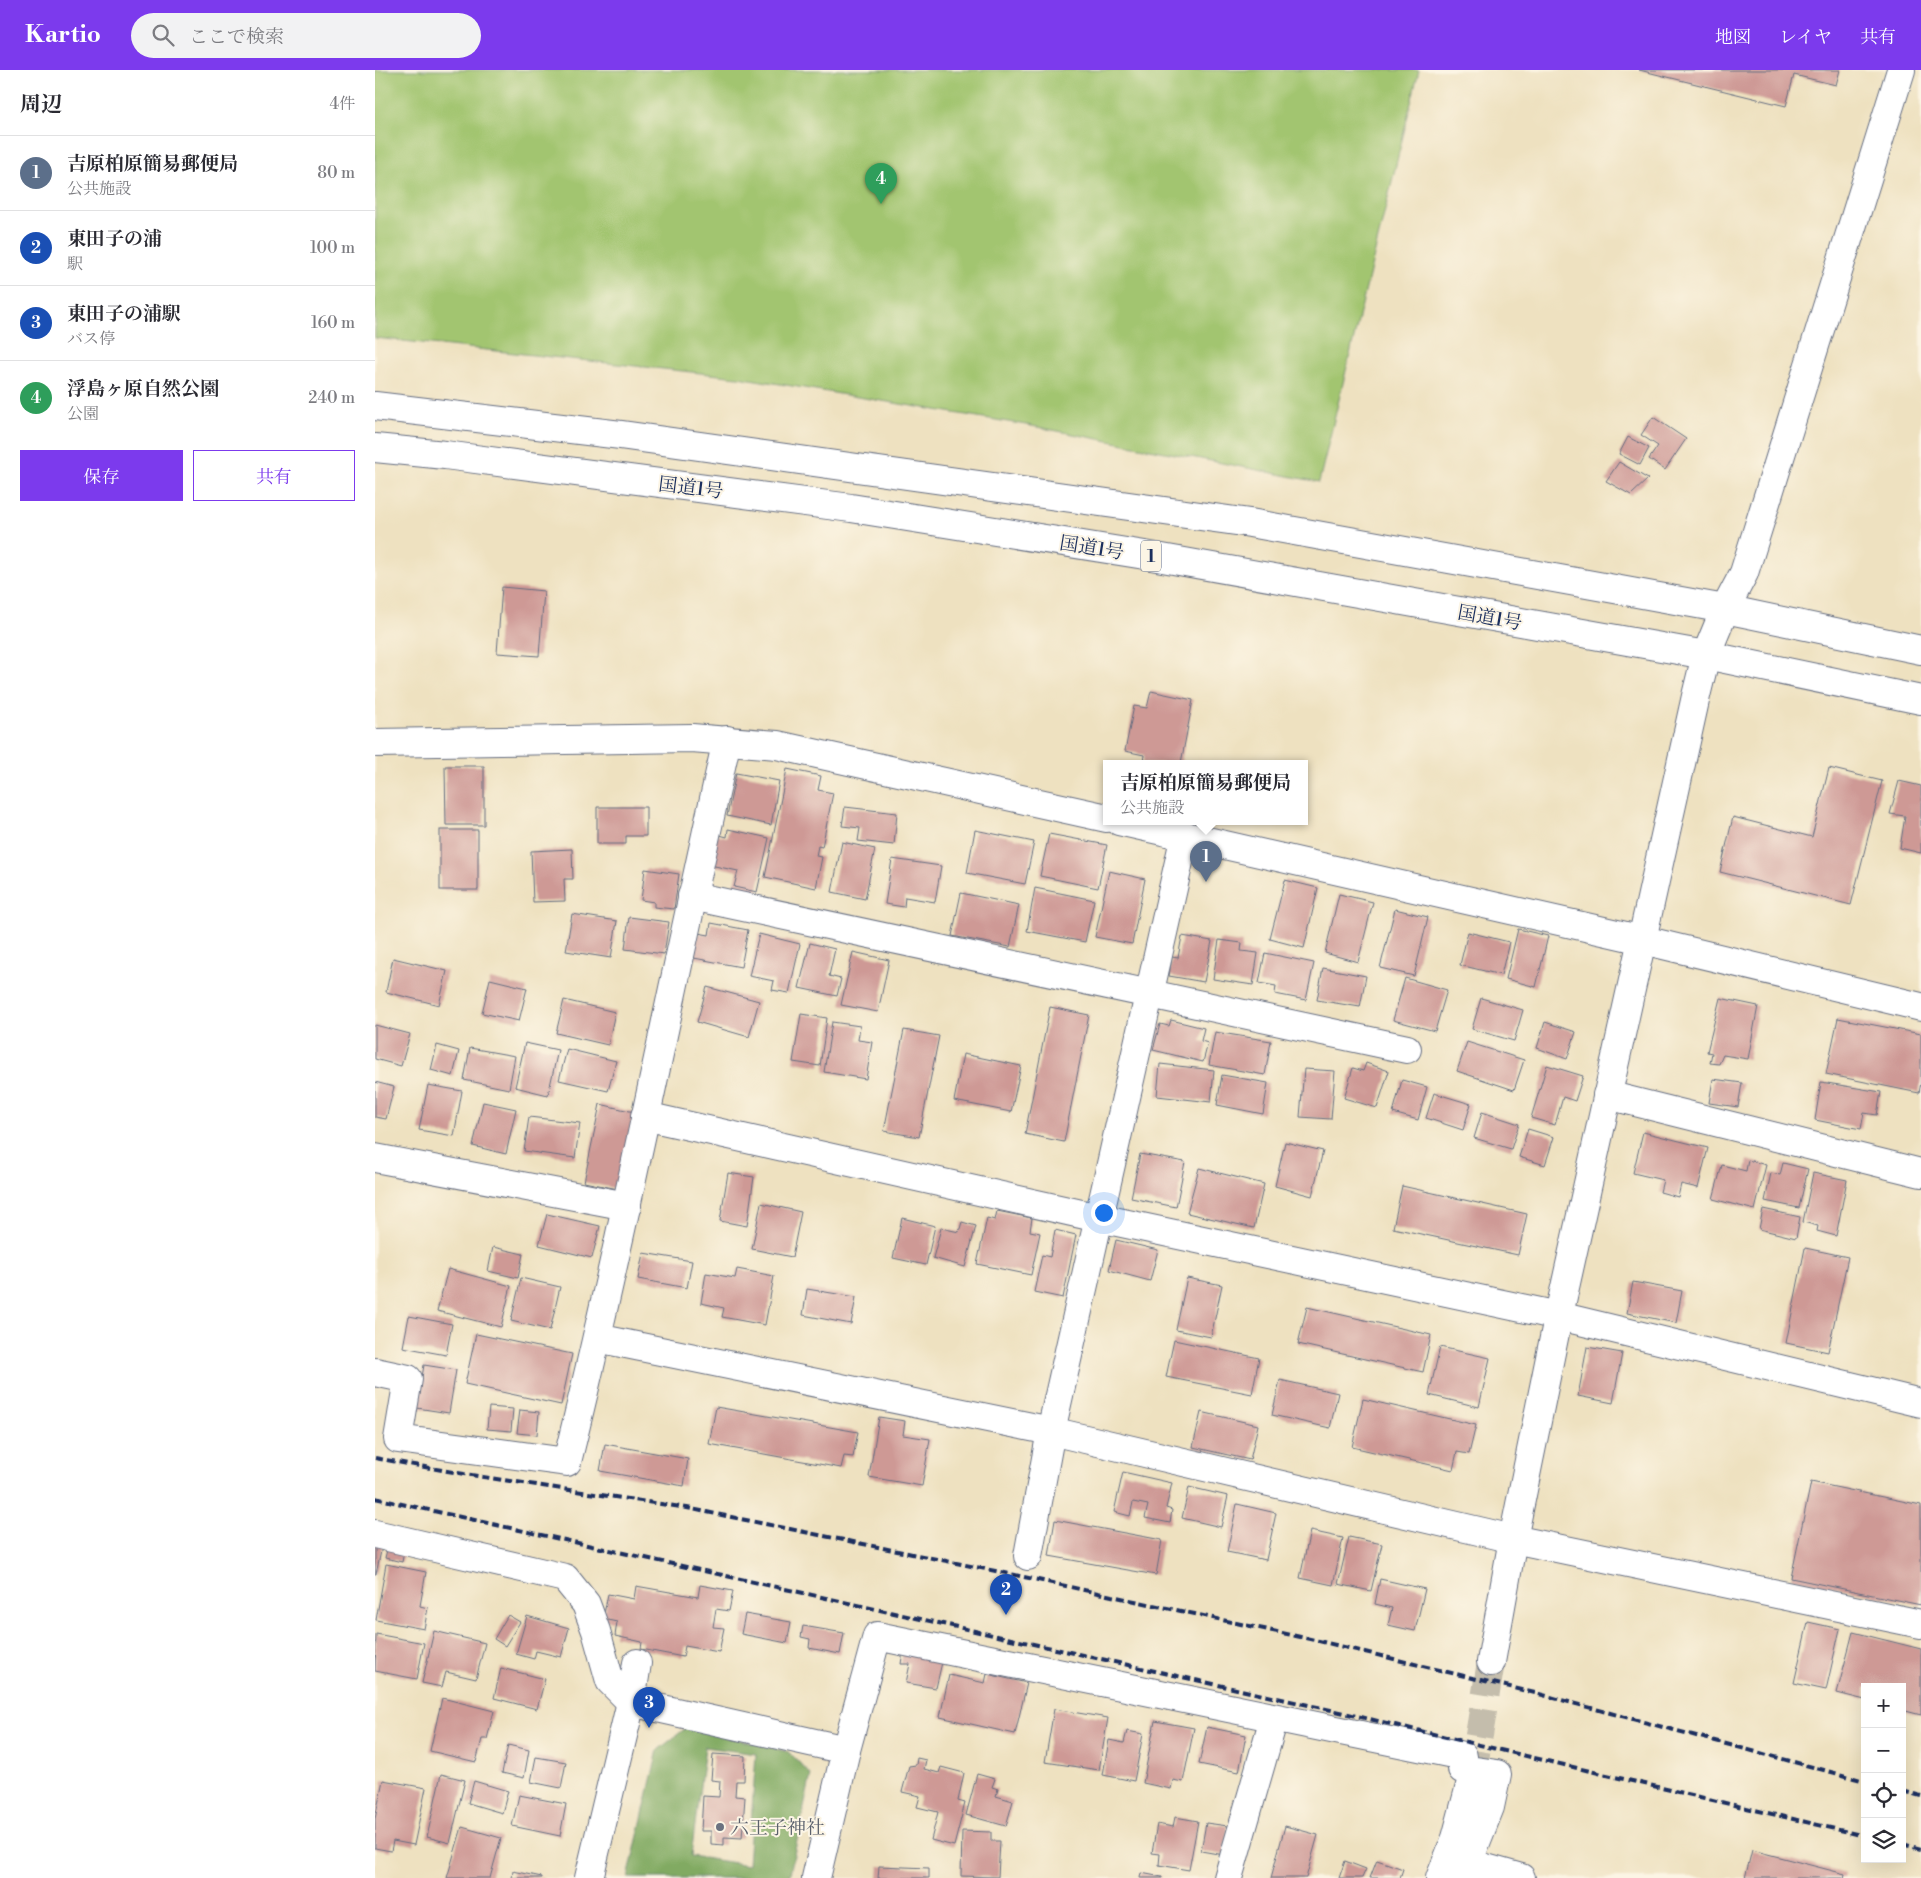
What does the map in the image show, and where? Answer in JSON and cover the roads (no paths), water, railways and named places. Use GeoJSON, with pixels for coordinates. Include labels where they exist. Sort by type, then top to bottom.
{"type":"FeatureCollection","features":[{"type":"Feature","properties":{"kind":"main road"},"geometry":{"type":"LineString","coordinates":[[1491,1662],[1513,1539],[1559,1316],[1689,724],[1706,655],[1725,609],[1744,573],[1901,70]]}},
{"type":"Feature","properties":{"kind":"main road"},"geometry":{"type":"LineString","coordinates":[[375,406],[630,436],[1251,523],[1725,609],[1921,650]]}},
{"type":"Feature","properties":{"kind":"main road","name":"国道1号"},"geometry":{"type":"LineString","coordinates":[[375,448],[851,508],[1151,556],[1706,655],[1921,700]]}},
{"type":"Feature","properties":{"kind":"main road"},"geometry":{"type":"LineString","coordinates":[[375,744],[692,738],[777,745],[1103,817]]}},
{"type":"Feature","properties":{"kind":"main road"},"geometry":{"type":"LineString","coordinates":[[375,1372],[408,1379],[398,1439],[567,1462],[627,1206],[727,740]]}},
{"type":"Feature","properties":{"kind":"main road"},"geometry":{"type":"LineString","coordinates":[[1138,825],[1643,940],[1921,1007]]}},
{"type":"Feature","properties":{"kind":"main road"},"geometry":{"type":"LineString","coordinates":[[1028,1556],[1051,1431],[1185,835]]}},
{"type":"Feature","properties":{"kind":"main road"},"geometry":{"type":"LineString","coordinates":[[692,896],[1407,1049]]}},
{"type":"Feature","properties":{"kind":"main road"},"geometry":{"type":"LineString","coordinates":[[1607,1095],[1921,1173]]}},
{"type":"Feature","properties":{"kind":"main road"},"geometry":{"type":"LineString","coordinates":[[645,1116],[1099,1218],[1559,1316],[1921,1403]]}},
{"type":"Feature","properties":{"kind":"main road"},"geometry":{"type":"LineString","coordinates":[[375,1158],[627,1206]]}},
{"type":"Feature","properties":{"kind":"main road"},"geometry":{"type":"LineString","coordinates":[[597,1338],[1051,1431],[1513,1539],[1921,1624]]}},
{"type":"Feature","properties":{"kind":"main road"},"geometry":{"type":"LineString","coordinates":[[375,1534],[565,1578],[586,1604],[596,1631],[609,1681],[631,1702],[846,1750]]}},
{"type":"Feature","properties":{"kind":"main road"},"geometry":{"type":"LineString","coordinates":[[816,1878],[846,1750],[877,1636],[1463,1756],[1462,1769],[1497,1774],[1489,1806],[1465,1870],[1521,1878]]}},
{"type":"Feature","properties":{"kind":"main road"},"geometry":{"type":"LineString","coordinates":[[589,1878],[631,1702],[637,1663]]}},
{"type":"Feature","properties":{"kind":"main road"},"geometry":{"type":"LineString","coordinates":[[1228,1878],[1274,1718]]}},
{"type":"Feature","properties":{"kind":"main road"},"geometry":{"type":"LineString","coordinates":[[1440,1878],[1456,1838],[1472,1778]]}},
{"type":"Feature","properties":{"kind":"tunnel"},"geometry":{"type":"LineString","coordinates":[[1472,1778],[1491,1662]]}},
{"type":"Feature","properties":{"kind":"railway"},"geometry":{"type":"LineString","coordinates":[[375,1458],[464,1474],[687,1508],[1015,1575],[1319,1641],[1539,1694],[1861,1780]]}},
{"type":"Feature","properties":{"kind":"railway"},"geometry":{"type":"LineString","coordinates":[[375,1498],[1340,1712],[1861,1835]]}},
{"type":"Feature","properties":{"kind":"railway"},"geometry":{"type":"LineString","coordinates":[[1906,1792],[1921,1796]]}},
{"type":"Feature","properties":{"kind":"railway"},"geometry":{"type":"LineString","coordinates":[[1906,1845],[1921,1849]]}},
{"type":"Feature","properties":{"kind":"place","name":"浮島ヶ原自然公園"},"geometry":{"type":"Point","coordinates":[881,204]}},
{"type":"Feature","properties":{"kind":"place","name":"吉原柏原簡易郵便局"},"geometry":{"type":"Point","coordinates":[1206,882]}},
{"type":"Feature","properties":{"kind":"place","name":"東田子の浦"},"geometry":{"type":"Point","coordinates":[1006,1615]}},
{"type":"Feature","properties":{"kind":"place","name":"東田子の浦駅"},"geometry":{"type":"Point","coordinates":[649,1728]}},
{"type":"Feature","properties":{"kind":"place","name":"六王子神社"},"geometry":{"type":"Point","coordinates":[720,1827]}}]}
